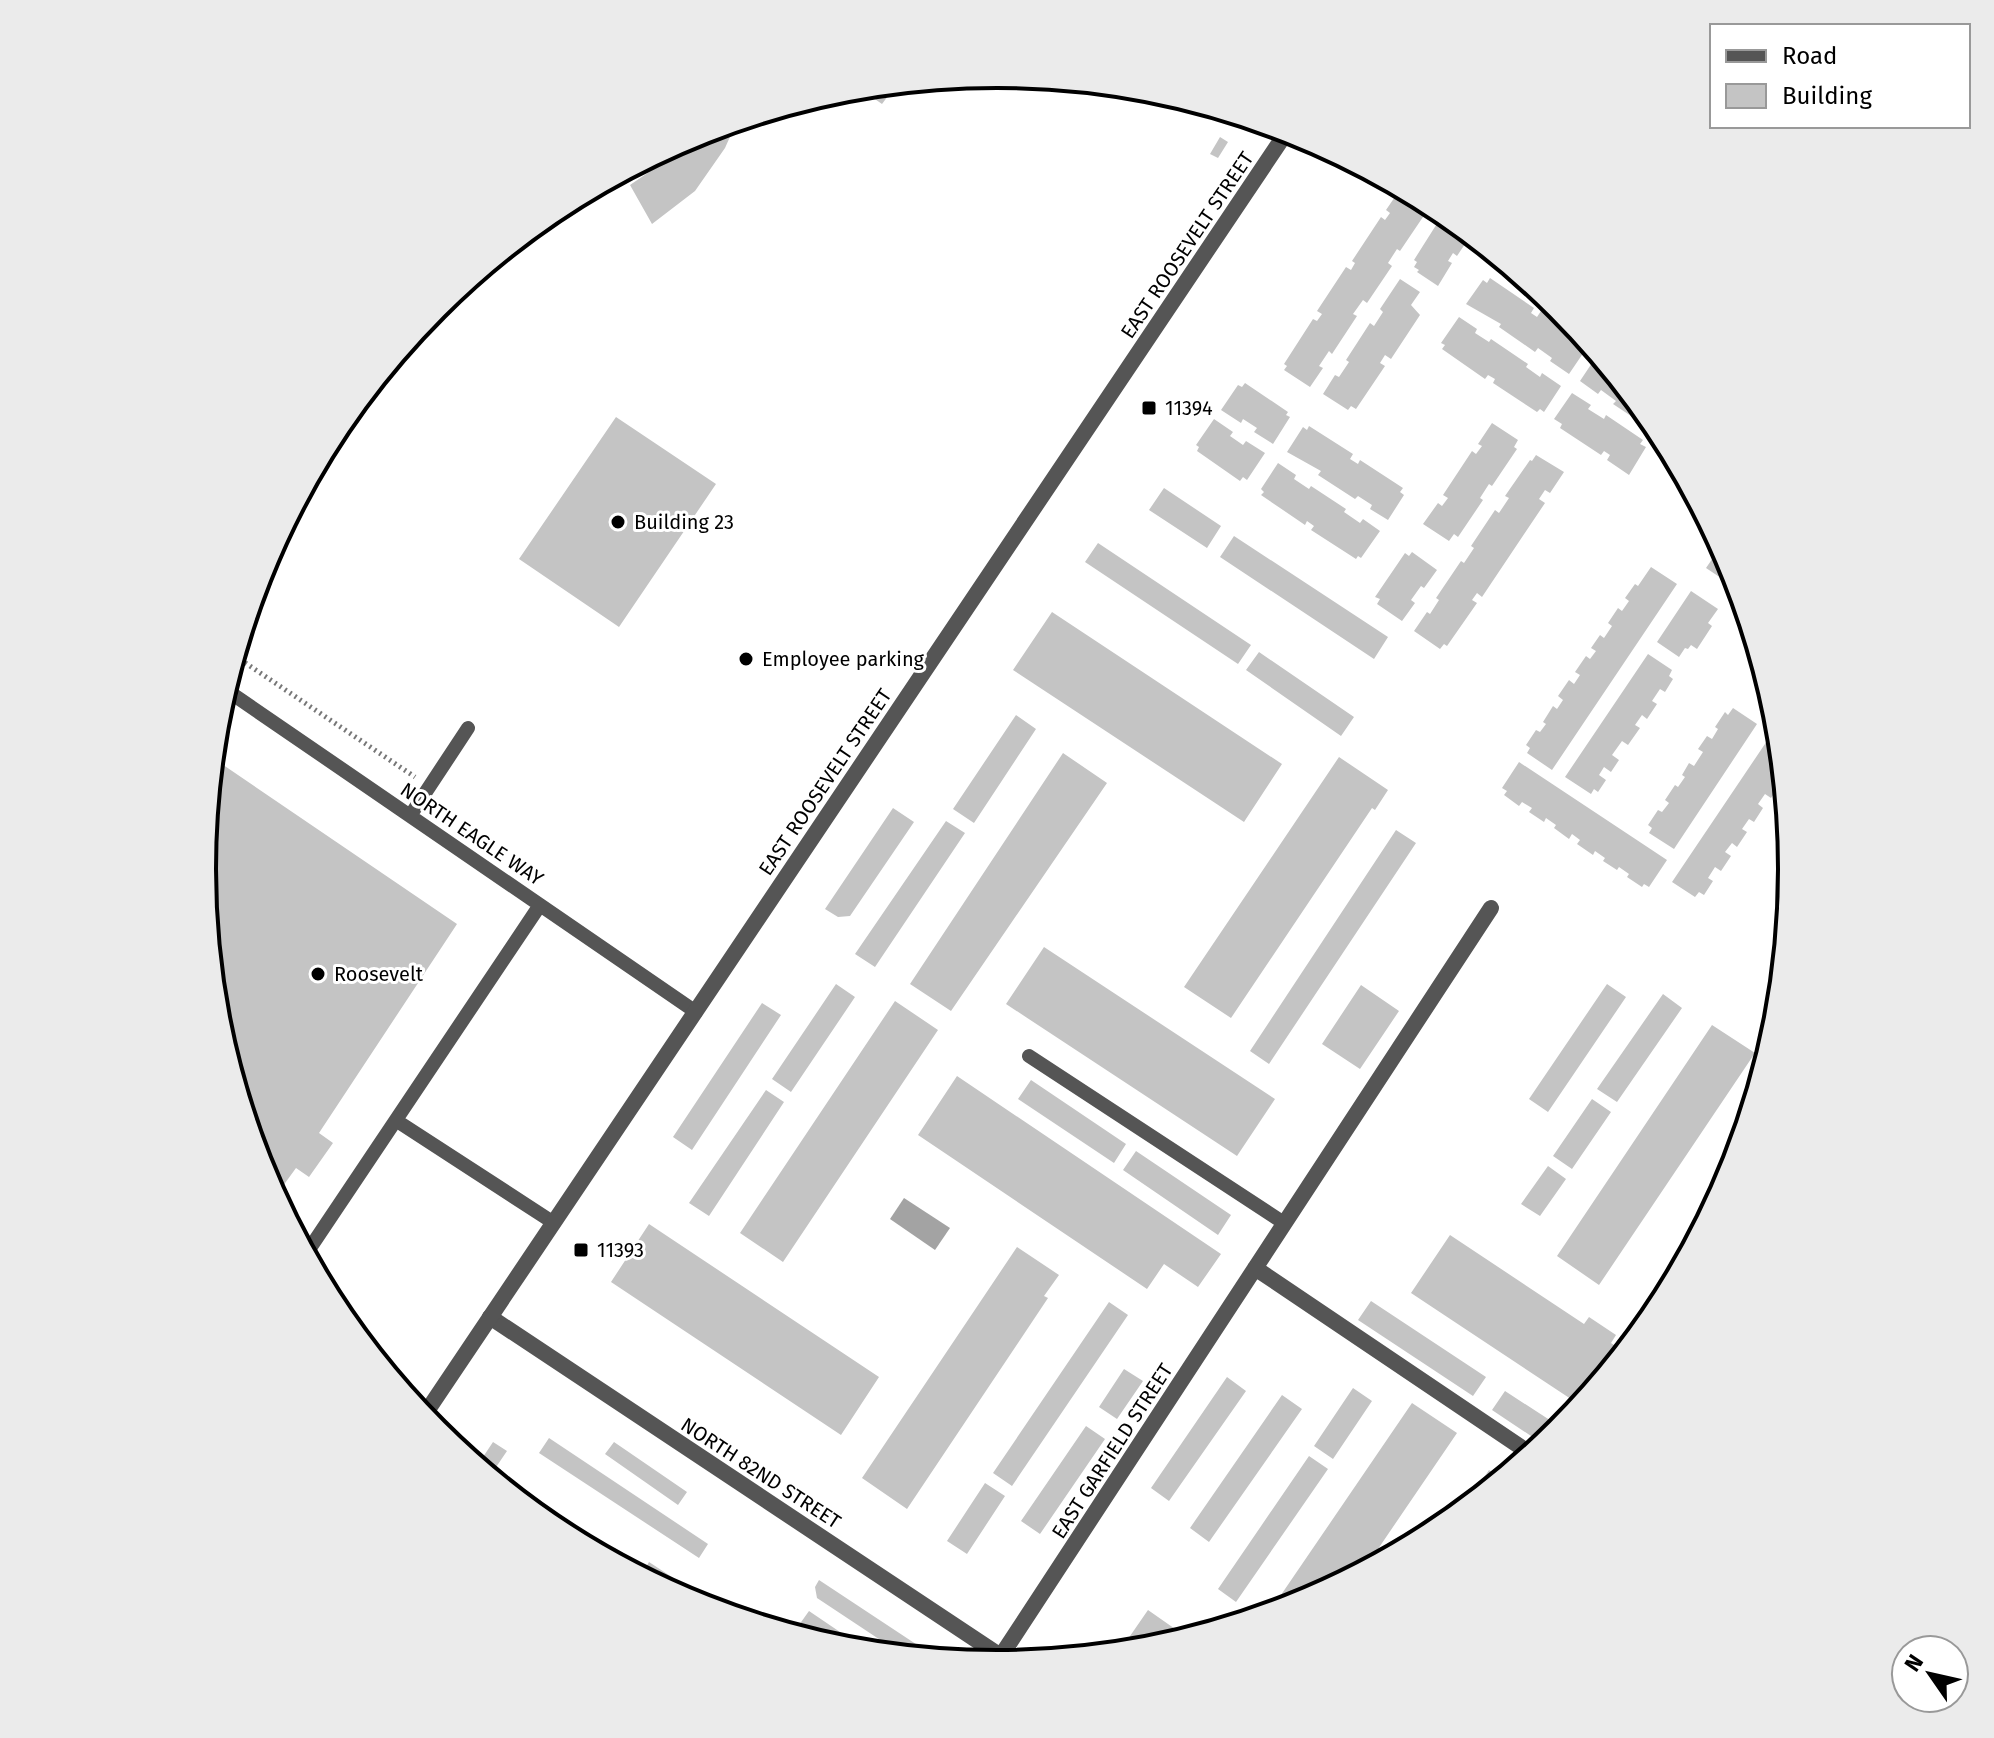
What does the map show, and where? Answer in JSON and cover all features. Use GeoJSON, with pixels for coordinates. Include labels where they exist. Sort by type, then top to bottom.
{"type":"FeatureCollection","features":[{"type":"Feature","properties":{"kind":"street","name":"EAST ROOSEVELT STREET"},"geometry":{"type":"LineString","coordinates":[[431,1406],[1280,141]]}},
{"type":"Feature","properties":{"kind":"street","name":"EAST GARFIELD STREET"},"geometry":{"type":"LineString","coordinates":[[1012,1649],[1284,1223],[1491,908]]}},
{"type":"Feature","properties":{"kind":"street"},"geometry":{"type":"LineString","coordinates":[[1255,1268],[1521,1447]]}},
{"type":"Feature","properties":{"kind":"street","name":"NORTH 82ND STREET"},"geometry":{"type":"LineString","coordinates":[[490,1317],[992,1650]]}},
{"type":"Feature","properties":{"kind":"lane","name":"NORTH EAGLE WAY"},"geometry":{"type":"LineString","coordinates":[[236,696],[696,1012]]}},
{"type":"Feature","properties":{"kind":"lane"},"geometry":{"type":"LineString","coordinates":[[410,816],[468,728]]}},
{"type":"Feature","properties":{"kind":"lane"},"geometry":{"type":"LineString","coordinates":[[313,1244],[540,905]]}},
{"type":"Feature","properties":{"kind":"lane"},"geometry":{"type":"LineString","coordinates":[[1029,1056],[1284,1223]]}},
{"type":"Feature","properties":{"kind":"lane"},"geometry":{"type":"LineString","coordinates":[[397,1121],[554,1223]]}},
{"type":"Feature","properties":{"kind":"path"},"geometry":{"type":"LineString","coordinates":[[244,662],[429,787]]}},
{"type":"Feature","properties":{"kind":"shaded area"},"geometry":{"type":"Polygon","coordinates":[[[904,1198],[950,1228],[935,1250],[890,1219],[904,1198]]]}},
{"type":"Feature","properties":{"kind":"building"},"geometry":{"type":"Polygon","coordinates":[[[888,96],[882,104],[874,98],[888,96]]]}},
{"type":"Feature","properties":{"kind":"building"},"geometry":{"type":"Polygon","coordinates":[[[731,135],[695,191],[652,224],[630,185],[652,170],[731,135]]]}},
{"type":"Feature","properties":{"kind":"building"},"geometry":{"type":"Polygon","coordinates":[[[1220,137],[1228,142],[1218,158],[1210,154],[1220,137]]]}},
{"type":"Feature","properties":{"kind":"building"},"geometry":{"type":"Polygon","coordinates":[[[1395,197],[1424,216],[1400,251],[1397,249],[1388,263],[1392,266],[1367,303],[1363,300],[1353,314],[1357,316],[1332,354],[1329,351],[1319,366],[1323,368],[1310,387],[1284,370],[1287,366],[1284,364],[1313,319],[1317,321],[1322,314],[1317,311],[1346,267],[1351,270],[1355,263],[1352,261],[1381,217],[1385,220],[1390,213],[1386,210],[1395,197]]]}},
{"type":"Feature","properties":{"kind":"building"},"geometry":{"type":"Polygon","coordinates":[[[1437,224],[1465,244],[1457,256],[1453,253],[1448,261],[1452,263],[1438,286],[1417,272],[1419,270],[1414,267],[1417,262],[1414,260],[1437,224]]]}},
{"type":"Feature","properties":{"kind":"building"},"geometry":{"type":"Polygon","coordinates":[[[1490,278],[1534,308],[1531,313],[1537,317],[1541,311],[1548,316],[1583,353],[1569,374],[1538,348],[1535,352],[1499,327],[1501,324],[1466,304],[1483,280],[1487,283],[1490,278]]]}},
{"type":"Feature","properties":{"kind":"building"},"geometry":{"type":"Polygon","coordinates":[[[1400,279],[1420,292],[1411,305],[1420,315],[1391,359],[1385,355],[1380,363],[1385,366],[1356,409],[1351,406],[1348,410],[1323,394],[1335,375],[1339,377],[1349,362],[1346,360],[1370,323],[1374,326],[1383,312],[1380,309],[1400,279]]]}},
{"type":"Feature","properties":{"kind":"building"},"geometry":{"type":"Polygon","coordinates":[[[1459,317],[1477,329],[1475,333],[1489,342],[1491,339],[1528,364],[1526,367],[1540,377],[1542,373],[1561,386],[1544,412],[1540,409],[1537,412],[1493,383],[1495,379],[1488,375],[1485,379],[1442,349],[1445,345],[1441,343],[1459,317]]]}},
{"type":"Feature","properties":{"kind":"building"},"geometry":{"type":"Polygon","coordinates":[[[1592,363],[1634,418],[1613,404],[1616,401],[1601,390],[1598,394],[1580,381],[1592,363]]]}},
{"type":"Feature","properties":{"kind":"building"},"geometry":{"type":"Polygon","coordinates":[[[1245,383],[1288,412],[1286,415],[1290,417],[1273,444],[1254,432],[1257,428],[1243,419],[1241,423],[1221,410],[1238,385],[1242,387],[1245,383]]]}},
{"type":"Feature","properties":{"kind":"building"},"geometry":{"type":"Polygon","coordinates":[[[1572,393],[1591,405],[1588,409],[1604,419],[1606,415],[1643,440],[1640,444],[1646,447],[1629,475],[1607,460],[1610,455],[1604,451],[1601,455],[1560,428],[1562,424],[1554,419],[1572,393]]]}},
{"type":"Feature","properties":{"kind":"building","name":"Building 23"},"geometry":{"type":"Polygon","coordinates":[[[616,417],[716,484],[619,627],[519,559],[616,417]]]}},
{"type":"Feature","properties":{"kind":"building"},"geometry":{"type":"Polygon","coordinates":[[[1214,419],[1233,432],[1230,436],[1243,445],[1246,441],[1265,453],[1247,480],[1243,477],[1240,481],[1197,451],[1199,447],[1196,445],[1214,419]]]}},
{"type":"Feature","properties":{"kind":"building"},"geometry":{"type":"Polygon","coordinates":[[[1492,423],[1518,440],[1514,447],[1517,449],[1492,486],[1489,484],[1480,498],[1483,500],[1458,537],[1454,534],[1449,541],[1423,524],[1438,503],[1442,506],[1448,498],[1443,495],[1472,451],[1476,454],[1482,446],[1478,444],[1492,423]]]}},
{"type":"Feature","properties":{"kind":"building"},"geometry":{"type":"Polygon","coordinates":[[[1309,426],[1353,454],[1350,459],[1358,464],[1360,460],[1403,488],[1400,492],[1404,495],[1388,520],[1370,509],[1372,505],[1358,496],[1355,499],[1318,475],[1321,471],[1287,452],[1303,427],[1307,430],[1309,426]]]}},
{"type":"Feature","properties":{"kind":"building"},"geometry":{"type":"Polygon","coordinates":[[[1536,455],[1564,472],[1550,493],[1545,490],[1539,499],[1545,503],[1482,597],[1477,593],[1472,600],[1477,603],[1447,646],[1444,644],[1440,649],[1414,631],[1427,612],[1430,614],[1439,600],[1436,598],[1461,561],[1464,563],[1474,548],[1471,546],[1495,510],[1499,513],[1509,498],[1505,496],[1536,455]]]}},
{"type":"Feature","properties":{"kind":"building"},"geometry":{"type":"Polygon","coordinates":[[[1278,463],[1296,475],[1294,479],[1309,489],[1311,486],[1346,509],[1344,512],[1360,523],[1363,519],[1380,531],[1361,558],[1358,556],[1356,559],[1311,530],[1314,526],[1307,521],[1305,525],[1261,495],[1264,492],[1261,489],[1278,463]]]}},
{"type":"Feature","properties":{"kind":"building"},"geometry":{"type":"Polygon","coordinates":[[[1164,488],[1221,526],[1207,548],[1149,510],[1164,488]]]}},
{"type":"Feature","properties":{"kind":"building"},"geometry":{"type":"Polygon","coordinates":[[[1234,536],[1388,637],[1374,659],[1220,557],[1234,536]]]}},
{"type":"Feature","properties":{"kind":"building"},"geometry":{"type":"Polygon","coordinates":[[[1098,543],[1251,645],[1238,664],[1085,562],[1098,543]]]}},
{"type":"Feature","properties":{"kind":"building"},"geometry":{"type":"Polygon","coordinates":[[[1412,552],[1437,570],[1411,600],[1415,603],[1402,621],[1377,604],[1380,599],[1375,597],[1405,553],[1409,556],[1412,552]]]}},
{"type":"Feature","properties":{"kind":"building"},"geometry":{"type":"Polygon","coordinates":[[[1713,558],[1722,579],[1706,568],[1713,558]]]}},
{"type":"Feature","properties":{"kind":"building"},"geometry":{"type":"Polygon","coordinates":[[[1651,567],[1677,584],[1552,770],[1527,753],[1530,748],[1526,745],[1536,730],[1540,732],[1546,724],[1543,722],[1553,706],[1557,709],[1563,700],[1558,696],[1569,680],[1574,684],[1580,675],[1575,672],[1586,656],[1590,659],[1596,651],[1591,648],[1600,635],[1604,638],[1612,626],[1608,623],[1618,608],[1622,611],[1629,601],[1625,598],[1651,567]]]}},
{"type":"Feature","properties":{"kind":"building"},"geometry":{"type":"Polygon","coordinates":[[[1691,591],[1718,609],[1708,623],[1712,626],[1697,649],[1691,645],[1679,657],[1657,642],[1691,591]]]}},
{"type":"Feature","properties":{"kind":"building"},"geometry":{"type":"Polygon","coordinates":[[[1052,612],[1282,764],[1244,822],[1013,670],[1052,612]]]}},
{"type":"Feature","properties":{"kind":"building"},"geometry":{"type":"Polygon","coordinates":[[[1259,652],[1354,717],[1341,736],[1246,670],[1259,652]]]}},
{"type":"Feature","properties":{"kind":"building"},"geometry":{"type":"Polygon","coordinates":[[[1648,654],[1672,670],[1669,676],[1673,679],[1665,692],[1660,689],[1652,701],[1657,704],[1647,719],[1642,715],[1635,725],[1640,728],[1628,745],[1622,741],[1612,755],[1619,760],[1611,772],[1604,767],[1599,775],[1606,780],[1598,792],[1594,789],[1591,794],[1565,777],[1648,654]]]}},
{"type":"Feature","properties":{"kind":"building"},"geometry":{"type":"Polygon","coordinates":[[[1733,708],[1757,724],[1674,849],[1649,833],[1652,828],[1648,825],[1658,810],[1662,812],[1669,803],[1665,800],[1685,777],[1682,775],[1689,763],[1694,766],[1703,752],[1698,749],[1707,736],[1712,739],[1718,729],[1715,727],[1725,712],[1728,715],[1733,708]]]}},
{"type":"Feature","properties":{"kind":"building"},"geometry":{"type":"Polygon","coordinates":[[[1016,715],[1036,729],[974,823],[953,809],[1016,715]]]}},
{"type":"Feature","properties":{"kind":"building"},"geometry":{"type":"Polygon","coordinates":[[[1767,741],[1774,794],[1771,798],[1765,794],[1758,804],[1763,808],[1754,822],[1749,819],[1742,829],[1747,832],[1737,847],[1732,843],[1725,852],[1731,856],[1721,871],[1715,867],[1708,878],[1713,881],[1704,895],[1699,892],[1695,897],[1672,882],[1767,741]]]}},
{"type":"Feature","properties":{"kind":"building"},"geometry":{"type":"Polygon","coordinates":[[[1063,753],[1107,783],[951,1011],[910,984],[1063,753]]]}},
{"type":"Feature","properties":{"kind":"building"},"geometry":{"type":"Polygon","coordinates":[[[1339,757],[1388,790],[1375,810],[1372,808],[1231,1018],[1184,987],[1339,757]]]}},
{"type":"Feature","properties":{"kind":"building"},"geometry":{"type":"Polygon","coordinates":[[[1519,762],[1667,860],[1649,887],[1644,884],[1642,887],[1619,867],[1617,870],[1603,861],[1605,858],[1595,851],[1593,855],[1577,844],[1580,840],[1572,834],[1569,839],[1546,818],[1544,822],[1529,812],[1532,808],[1522,802],[1519,806],[1504,795],[1507,791],[1502,788],[1519,762]]]}},
{"type":"Feature","properties":{"kind":"building","name":"Roosevelt"},"geometry":{"type":"Polygon","coordinates":[[[223,765],[457,924],[319,1133],[333,1143],[309,1177],[296,1168],[283,1185],[257,1120],[231,1021],[223,971],[216,869],[223,765]]]}},
{"type":"Feature","properties":{"kind":"building"},"geometry":{"type":"Polygon","coordinates":[[[893,808],[914,822],[850,916],[838,917],[825,909],[893,808]]]}},
{"type":"Feature","properties":{"kind":"building"},"geometry":{"type":"Polygon","coordinates":[[[946,821],[965,833],[875,967],[855,954],[946,821]]]}},
{"type":"Feature","properties":{"kind":"building"},"geometry":{"type":"Polygon","coordinates":[[[1396,830],[1416,843],[1269,1064],[1250,1051],[1396,830]]]}},
{"type":"Feature","properties":{"kind":"building"},"geometry":{"type":"Polygon","coordinates":[[[1044,947],[1275,1099],[1237,1156],[1006,1004],[1044,947]]]}},
{"type":"Feature","properties":{"kind":"building"},"geometry":{"type":"Polygon","coordinates":[[[836,984],[855,997],[791,1092],[772,1079],[836,984]]]}},
{"type":"Feature","properties":{"kind":"building"},"geometry":{"type":"Polygon","coordinates":[[[1607,984],[1626,997],[1548,1112],[1529,1099],[1607,984]]]}},
{"type":"Feature","properties":{"kind":"building"},"geometry":{"type":"Polygon","coordinates":[[[1361,985],[1399,1011],[1360,1069],[1322,1044],[1361,985]]]}},
{"type":"Feature","properties":{"kind":"building"},"geometry":{"type":"Polygon","coordinates":[[[1663,994],[1682,1008],[1617,1102],[1597,1089],[1663,994]]]}},
{"type":"Feature","properties":{"kind":"building"},"geometry":{"type":"Polygon","coordinates":[[[895,1001],[938,1030],[783,1262],[740,1233],[895,1001]]]}},
{"type":"Feature","properties":{"kind":"building"},"geometry":{"type":"Polygon","coordinates":[[[762,1003],[781,1015],[692,1150],[673,1137],[762,1003]]]}},
{"type":"Feature","properties":{"kind":"building"},"geometry":{"type":"Polygon","coordinates":[[[1712,1025],[1755,1053],[1599,1285],[1557,1256],[1712,1025]]]}},
{"type":"Feature","properties":{"kind":"building"},"geometry":{"type":"Polygon","coordinates":[[[957,1076],[1221,1254],[1198,1287],[1164,1264],[1147,1289],[918,1135],[957,1076]]]}},
{"type":"Feature","properties":{"kind":"building"},"geometry":{"type":"Polygon","coordinates":[[[1031,1080],[1126,1144],[1114,1163],[1018,1099],[1031,1080]]]}},
{"type":"Feature","properties":{"kind":"building"},"geometry":{"type":"Polygon","coordinates":[[[766,1090],[784,1102],[709,1216],[689,1203],[766,1090]]]}},
{"type":"Feature","properties":{"kind":"building"},"geometry":{"type":"Polygon","coordinates":[[[1592,1099],[1611,1112],[1572,1169],[1553,1156],[1592,1099]]]}},
{"type":"Feature","properties":{"kind":"building"},"geometry":{"type":"Polygon","coordinates":[[[1136,1151],[1231,1215],[1218,1235],[1123,1170],[1136,1151]]]}},
{"type":"Feature","properties":{"kind":"building"},"geometry":{"type":"Polygon","coordinates":[[[1548,1166],[1566,1179],[1540,1216],[1521,1204],[1548,1166]]]}},
{"type":"Feature","properties":{"kind":"building"},"geometry":{"type":"Polygon","coordinates":[[[649,1224],[879,1377],[841,1435],[611,1282],[649,1224]]]}},
{"type":"Feature","properties":{"kind":"building"},"geometry":{"type":"Polygon","coordinates":[[[1450,1235],[1584,1324],[1589,1317],[1616,1335],[1611,1343],[1615,1346],[1570,1399],[1411,1293],[1450,1235]]]}},
{"type":"Feature","properties":{"kind":"building"},"geometry":{"type":"Polygon","coordinates":[[[1017,1247],[1059,1275],[1044,1296],[1048,1298],[907,1509],[862,1478],[1017,1247]]]}},
{"type":"Feature","properties":{"kind":"building"},"geometry":{"type":"Polygon","coordinates":[[[1371,1301],[1486,1377],[1473,1396],[1358,1320],[1371,1301]]]}},
{"type":"Feature","properties":{"kind":"building"},"geometry":{"type":"Polygon","coordinates":[[[1109,1302],[1128,1315],[1012,1486],[993,1473],[1109,1302]]]}},
{"type":"Feature","properties":{"kind":"building"},"geometry":{"type":"Polygon","coordinates":[[[1124,1369],[1143,1381],[1117,1419],[1099,1407],[1124,1369]]]}},
{"type":"Feature","properties":{"kind":"building"},"geometry":{"type":"Polygon","coordinates":[[[1227,1377],[1246,1391],[1169,1501],[1151,1488],[1227,1377]]]}},
{"type":"Feature","properties":{"kind":"building"},"geometry":{"type":"Polygon","coordinates":[[[1353,1388],[1372,1401],[1333,1459],[1314,1446],[1353,1388]]]}},
{"type":"Feature","properties":{"kind":"building"},"geometry":{"type":"Polygon","coordinates":[[[1505,1391],[1550,1420],[1532,1437],[1492,1410],[1505,1391]]]}},
{"type":"Feature","properties":{"kind":"building"},"geometry":{"type":"Polygon","coordinates":[[[1282,1395],[1302,1409],[1209,1542],[1190,1528],[1282,1395]]]}},
{"type":"Feature","properties":{"kind":"building"},"geometry":{"type":"Polygon","coordinates":[[[1412,1403],[1457,1433],[1377,1550],[1279,1597],[1412,1403]]]}},
{"type":"Feature","properties":{"kind":"building"},"geometry":{"type":"Polygon","coordinates":[[[1086,1426],[1105,1439],[1040,1534],[1021,1521],[1086,1426]]]}},
{"type":"Feature","properties":{"kind":"building"},"geometry":{"type":"Polygon","coordinates":[[[549,1438],[708,1544],[699,1558],[539,1453],[549,1438]]]}},
{"type":"Feature","properties":{"kind":"building"},"geometry":{"type":"Polygon","coordinates":[[[493,1442],[507,1451],[496,1467],[483,1457],[493,1442]]]}},
{"type":"Feature","properties":{"kind":"building"},"geometry":{"type":"Polygon","coordinates":[[[614,1442],[687,1492],[678,1505],[605,1454],[614,1442]]]}},
{"type":"Feature","properties":{"kind":"building"},"geometry":{"type":"Polygon","coordinates":[[[1309,1456],[1328,1469],[1236,1602],[1218,1589],[1309,1456]]]}},
{"type":"Feature","properties":{"kind":"building"},"geometry":{"type":"Polygon","coordinates":[[[985,1483],[1005,1496],[967,1554],[947,1541],[985,1483]]]}},
{"type":"Feature","properties":{"kind":"building"},"geometry":{"type":"Polygon","coordinates":[[[649,1562],[680,1582],[652,1569],[647,1566],[649,1562]]]}},
{"type":"Feature","properties":{"kind":"building"},"geometry":{"type":"Polygon","coordinates":[[[819,1580],[918,1645],[882,1641],[817,1598],[815,1587],[819,1580]]]}},
{"type":"Feature","properties":{"kind":"building"},"geometry":{"type":"Polygon","coordinates":[[[1148,1610],[1175,1629],[1149,1635],[1128,1638],[1148,1610]]]}},
{"type":"Feature","properties":{"kind":"building"},"geometry":{"type":"Polygon","coordinates":[[[809,1611],[844,1635],[800,1624],[809,1611]]]}},
{"type":"Feature","properties":{"kind":"place","name":"11394"},"geometry":{"type":"Point","coordinates":[1149,408]}},
{"type":"Feature","properties":{"kind":"place","name":"Building 23"},"geometry":{"type":"Point","coordinates":[618,522]}},
{"type":"Feature","properties":{"kind":"place","name":"Employee parking"},"geometry":{"type":"Point","coordinates":[746,659]}},
{"type":"Feature","properties":{"kind":"place","name":"Roosevelt"},"geometry":{"type":"Point","coordinates":[318,974]}},
{"type":"Feature","properties":{"kind":"place","name":"11393"},"geometry":{"type":"Point","coordinates":[581,1250]}}]}
